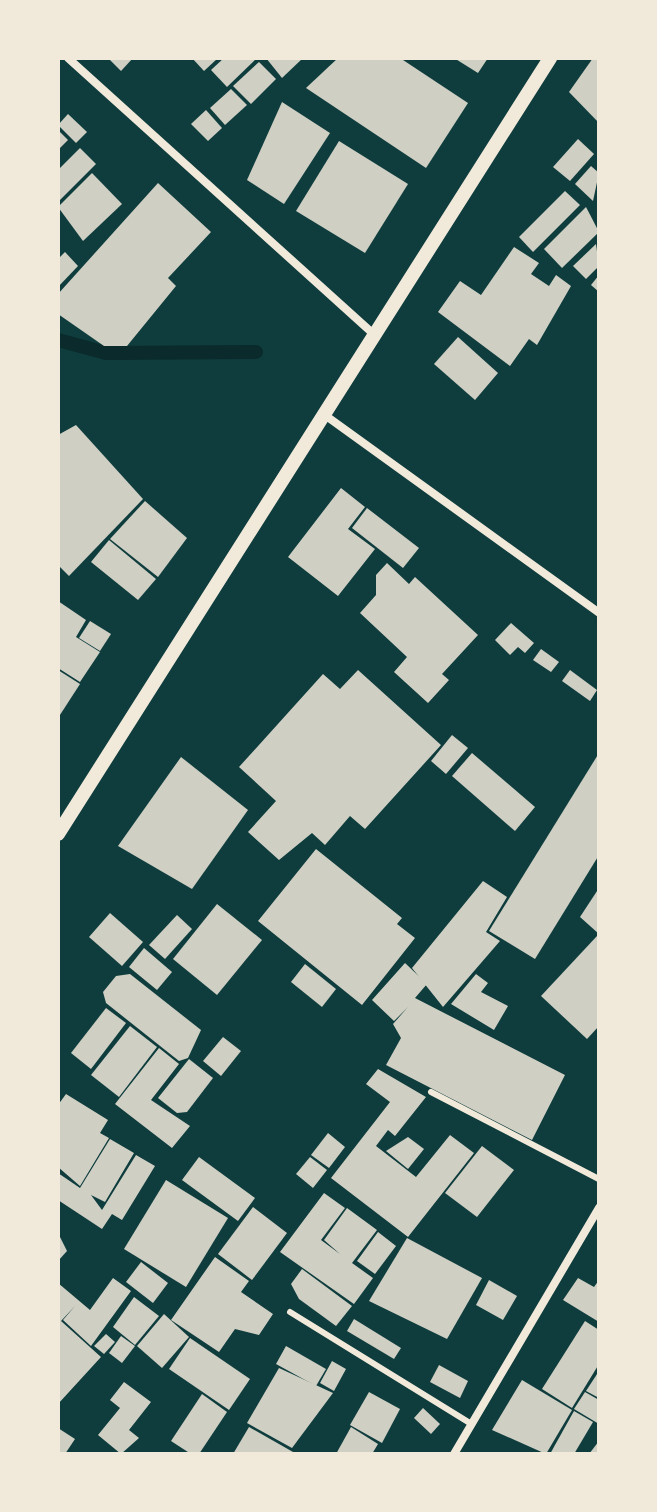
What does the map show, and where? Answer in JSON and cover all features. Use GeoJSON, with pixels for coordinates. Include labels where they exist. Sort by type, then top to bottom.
{"type":"FeatureCollection","features":[{"type":"Feature","properties":{"kind":"street"},"geometry":{"type":"LineString","coordinates":[[68,58],[73,71],[373,334]]}},
{"type":"Feature","properties":{"kind":"street"},"geometry":{"type":"LineString","coordinates":[[58,834],[322,413],[550,58]]}},
{"type":"Feature","properties":{"kind":"street"},"geometry":{"type":"LineString","coordinates":[[322,413],[599,613]]}},
{"type":"Feature","properties":{"kind":"street"},"geometry":{"type":"LineString","coordinates":[[454,1454],[599,1208]]}},
{"type":"Feature","properties":{"kind":"lane"},"geometry":{"type":"LineString","coordinates":[[431,1092],[599,1179]]}},
{"type":"Feature","properties":{"kind":"lane"},"geometry":{"type":"LineString","coordinates":[[290,1312],[471,1424]]}},
{"type":"Feature","properties":{"kind":"building"},"geometry":{"type":"Polygon","coordinates":[[[108,58],[133,58],[121,71],[108,58]]]}},
{"type":"Feature","properties":{"kind":"building"},"geometry":{"type":"Polygon","coordinates":[[[192,58],[218,58],[204,71],[192,58]]]}},
{"type":"Feature","properties":{"kind":"building"},"geometry":{"type":"Polygon","coordinates":[[[224,58],[257,58],[227,87],[211,70],[224,58]]]}},
{"type":"Feature","properties":{"kind":"building"},"geometry":{"type":"Polygon","coordinates":[[[266,58],[303,58],[282,78],[266,58]]]}},
{"type":"Feature","properties":{"kind":"building"},"geometry":{"type":"Polygon","coordinates":[[[338,58],[400,58],[468,103],[426,168],[306,88],[338,58]]]}},
{"type":"Feature","properties":{"kind":"building"},"geometry":{"type":"Polygon","coordinates":[[[454,58],[488,58],[478,73],[454,58]]]}},
{"type":"Feature","properties":{"kind":"building"},"geometry":{"type":"Polygon","coordinates":[[[593,58],[599,58],[599,123],[569,92],[593,58]]]}},
{"type":"Feature","properties":{"kind":"building"},"geometry":{"type":"Polygon","coordinates":[[[259,62],[276,79],[251,104],[233,86],[259,62]]]}},
{"type":"Feature","properties":{"kind":"building"},"geometry":{"type":"Polygon","coordinates":[[[231,89],[247,105],[225,125],[210,108],[231,89]]]}},
{"type":"Feature","properties":{"kind":"building"},"geometry":{"type":"Polygon","coordinates":[[[282,102],[330,133],[284,204],[247,180],[282,102]]]}},
{"type":"Feature","properties":{"kind":"building"},"geometry":{"type":"Polygon","coordinates":[[[206,110],[222,128],[208,141],[191,124],[206,110]]]}},
{"type":"Feature","properties":{"kind":"building"},"geometry":{"type":"Polygon","coordinates":[[[68,114],[87,132],[76,143],[58,125],[68,114]]]}},
{"type":"Feature","properties":{"kind":"building"},"geometry":{"type":"Polygon","coordinates":[[[58,130],[68,140],[58,150],[58,130]]]}},
{"type":"Feature","properties":{"kind":"building"},"geometry":{"type":"Polygon","coordinates":[[[578,139],[594,154],[570,181],[553,167],[578,139]]]}},
{"type":"Feature","properties":{"kind":"building"},"geometry":{"type":"Polygon","coordinates":[[[339,141],[408,184],[365,253],[296,211],[339,141]]]}},
{"type":"Feature","properties":{"kind":"building"},"geometry":{"type":"Polygon","coordinates":[[[80,148],[96,164],[58,202],[58,170],[80,148]]]}},
{"type":"Feature","properties":{"kind":"building"},"geometry":{"type":"Polygon","coordinates":[[[591,166],[599,173],[593,201],[575,184],[591,166]]]}},
{"type":"Feature","properties":{"kind":"building"},"geometry":{"type":"Polygon","coordinates":[[[92,173],[122,204],[83,241],[58,207],[92,173]]]}},
{"type":"Feature","properties":{"kind":"building"},"geometry":{"type":"Polygon","coordinates":[[[158,183],[211,232],[168,278],[176,286],[127,346],[104,346],[58,314],[58,294],[158,183]]]}},
{"type":"Feature","properties":{"kind":"building"},"geometry":{"type":"Polygon","coordinates":[[[565,191],[580,205],[533,252],[519,237],[565,191]]]}},
{"type":"Feature","properties":{"kind":"building"},"geometry":{"type":"Polygon","coordinates":[[[586,207],[599,232],[562,268],[544,249],[586,207]]]}},
{"type":"Feature","properties":{"kind":"building"},"geometry":{"type":"Polygon","coordinates":[[[596,244],[599,266],[586,279],[573,266],[596,244]]]}},
{"type":"Feature","properties":{"kind":"building"},"geometry":{"type":"Polygon","coordinates":[[[514,247],[539,263],[531,274],[549,286],[556,275],[571,286],[537,345],[529,339],[510,366],[438,312],[460,281],[481,295],[514,247]]]}},
{"type":"Feature","properties":{"kind":"building"},"geometry":{"type":"Polygon","coordinates":[[[65,252],[78,266],[58,287],[58,259],[65,252]]]}},
{"type":"Feature","properties":{"kind":"building"},"geometry":{"type":"Polygon","coordinates":[[[599,275],[599,292],[591,285],[599,275]]]}},
{"type":"Feature","properties":{"kind":"building"},"geometry":{"type":"Polygon","coordinates":[[[458,337],[498,373],[475,400],[434,364],[458,337]]]}},
{"type":"Feature","properties":{"kind":"building"},"geometry":{"type":"Polygon","coordinates":[[[76,425],[143,499],[69,576],[58,565],[58,435],[76,425]]]}},
{"type":"Feature","properties":{"kind":"building"},"geometry":{"type":"Polygon","coordinates":[[[341,488],[365,507],[348,529],[375,549],[338,596],[288,557],[341,488]]]}},
{"type":"Feature","properties":{"kind":"building"},"geometry":{"type":"Polygon","coordinates":[[[145,501],[187,538],[158,577],[110,539],[145,501]]]}},
{"type":"Feature","properties":{"kind":"building"},"geometry":{"type":"Polygon","coordinates":[[[367,508],[419,548],[403,568],[352,528],[367,508]]]}},
{"type":"Feature","properties":{"kind":"building"},"geometry":{"type":"Polygon","coordinates":[[[109,540],[156,579],[138,600],[91,562],[109,540]]]}},
{"type":"Feature","properties":{"kind":"building"},"geometry":{"type":"Polygon","coordinates":[[[387,563],[409,584],[415,577],[478,635],[442,674],[449,680],[428,703],[394,672],[407,657],[360,613],[376,595],[376,575],[387,563]]]}},
{"type":"Feature","properties":{"kind":"building"},"geometry":{"type":"Polygon","coordinates":[[[58,601],[86,620],[76,637],[100,652],[80,682],[58,668],[58,601]]]}},
{"type":"Feature","properties":{"kind":"building"},"geometry":{"type":"Polygon","coordinates":[[[90,621],[111,634],[100,651],[79,638],[90,621]]]}},
{"type":"Feature","properties":{"kind":"building"},"geometry":{"type":"Polygon","coordinates":[[[511,623],[534,643],[525,653],[518,647],[510,655],[495,640],[511,623]]]}},
{"type":"Feature","properties":{"kind":"building"},"geometry":{"type":"Polygon","coordinates":[[[541,649],[559,662],[551,672],[533,660],[541,649]]]}},
{"type":"Feature","properties":{"kind":"building"},"geometry":{"type":"Polygon","coordinates":[[[58,670],[80,684],[58,718],[58,670]]]}},
{"type":"Feature","properties":{"kind":"building"},"geometry":{"type":"Polygon","coordinates":[[[358,670],[441,745],[365,829],[350,816],[325,845],[312,833],[279,860],[248,832],[276,801],[239,767],[323,674],[340,689],[358,670]]]}},
{"type":"Feature","properties":{"kind":"building"},"geometry":{"type":"Polygon","coordinates":[[[570,670],[597,690],[590,701],[562,681],[570,670]]]}},
{"type":"Feature","properties":{"kind":"building"},"geometry":{"type":"Polygon","coordinates":[[[452,735],[468,748],[446,774],[431,761],[452,735]]]}},
{"type":"Feature","properties":{"kind":"building"},"geometry":{"type":"Polygon","coordinates":[[[472,753],[535,807],[515,831],[452,776],[472,753]]]}},
{"type":"Feature","properties":{"kind":"building"},"geometry":{"type":"Polygon","coordinates":[[[599,753],[599,855],[535,959],[489,931],[599,753]]]}},
{"type":"Feature","properties":{"kind":"building"},"geometry":{"type":"Polygon","coordinates":[[[181,757],[248,810],[192,889],[118,846],[181,757]]]}},
{"type":"Feature","properties":{"kind":"building"},"geometry":{"type":"Polygon","coordinates":[[[316,849],[402,918],[397,924],[415,938],[362,1005],[258,921],[316,849]]]}},
{"type":"Feature","properties":{"kind":"building"},"geometry":{"type":"Polygon","coordinates":[[[483,881],[507,897],[486,932],[500,941],[443,1007],[412,968],[483,881]]]}},
{"type":"Feature","properties":{"kind":"building"},"geometry":{"type":"Polygon","coordinates":[[[599,888],[599,934],[580,917],[599,888]]]}},
{"type":"Feature","properties":{"kind":"building"},"geometry":{"type":"Polygon","coordinates":[[[217,904],[262,940],[217,995],[173,959],[217,904]]]}},
{"type":"Feature","properties":{"kind":"building"},"geometry":{"type":"Polygon","coordinates":[[[110,913],[143,942],[122,966],[89,937],[110,913]]]}},
{"type":"Feature","properties":{"kind":"building"},"geometry":{"type":"Polygon","coordinates":[[[177,915],[192,929],[165,959],[149,945],[177,915]]]}},
{"type":"Feature","properties":{"kind":"building"},"geometry":{"type":"Polygon","coordinates":[[[597,936],[599,1026],[587,1039],[541,996],[597,936]]]}},
{"type":"Feature","properties":{"kind":"building"},"geometry":{"type":"Polygon","coordinates":[[[144,948],[172,972],[157,990],[129,967],[144,948]]]}},
{"type":"Feature","properties":{"kind":"building"},"geometry":{"type":"Polygon","coordinates":[[[405,963],[427,984],[415,998],[565,1075],[532,1140],[386,1065],[401,1038],[393,1024],[408,1007],[394,1021],[372,1000],[405,963]]]}},
{"type":"Feature","properties":{"kind":"building"},"geometry":{"type":"Polygon","coordinates":[[[305,964],[336,989],[322,1007],[291,982],[305,964]]]}},
{"type":"Feature","properties":{"kind":"building"},"geometry":{"type":"Polygon","coordinates":[[[130,974],[201,1030],[188,1058],[179,1061],[106,1003],[103,992],[116,976],[130,974]]]}},
{"type":"Feature","properties":{"kind":"building"},"geometry":{"type":"Polygon","coordinates":[[[476,974],[488,983],[481,992],[508,1006],[494,1030],[451,1004],[476,974]]]}},
{"type":"Feature","properties":{"kind":"building"},"geometry":{"type":"Polygon","coordinates":[[[106,1008],[126,1023],[91,1069],[71,1053],[106,1008]]]}},
{"type":"Feature","properties":{"kind":"building"},"geometry":{"type":"Polygon","coordinates":[[[130,1026],[157,1047],[119,1097],[91,1075],[130,1026]]]}},
{"type":"Feature","properties":{"kind":"building"},"geometry":{"type":"Polygon","coordinates":[[[223,1037],[241,1051],[221,1076],[203,1061],[223,1037]]]}},
{"type":"Feature","properties":{"kind":"building"},"geometry":{"type":"Polygon","coordinates":[[[159,1048],[179,1064],[151,1100],[190,1126],[172,1148],[115,1104],[159,1048]]]}},
{"type":"Feature","properties":{"kind":"building"},"geometry":{"type":"Polygon","coordinates":[[[189,1059],[213,1078],[187,1112],[177,1113],[158,1098],[189,1059]]]}},
{"type":"Feature","properties":{"kind":"building"},"geometry":{"type":"Polygon","coordinates":[[[378,1069],[426,1097],[395,1136],[388,1130],[376,1146],[416,1177],[450,1135],[474,1153],[408,1237],[331,1178],[390,1102],[366,1084],[378,1069]]]}},
{"type":"Feature","properties":{"kind":"building"},"geometry":{"type":"Polygon","coordinates":[[[66,1094],[108,1120],[100,1133],[109,1138],[80,1186],[58,1167],[58,1105],[66,1094]]]}},
{"type":"Feature","properties":{"kind":"building"},"geometry":{"type":"Polygon","coordinates":[[[328,1133],[345,1147],[329,1168],[311,1155],[328,1133]]]}},
{"type":"Feature","properties":{"kind":"building"},"geometry":{"type":"Polygon","coordinates":[[[408,1137],[424,1149],[408,1169],[386,1151],[408,1137]]]}},
{"type":"Feature","properties":{"kind":"building"},"geometry":{"type":"Polygon","coordinates":[[[110,1139],[134,1153],[105,1202],[91,1195],[102,1210],[136,1155],[155,1166],[122,1220],[112,1214],[102,1229],[58,1200],[58,1173],[80,1188],[110,1139]]]}},
{"type":"Feature","properties":{"kind":"building"},"geometry":{"type":"Polygon","coordinates":[[[482,1146],[514,1170],[477,1217],[445,1193],[482,1146]]]}},
{"type":"Feature","properties":{"kind":"building"},"geometry":{"type":"Polygon","coordinates":[[[199,1157],[255,1198],[238,1221],[182,1180],[199,1157]]]}},
{"type":"Feature","properties":{"kind":"building"},"geometry":{"type":"Polygon","coordinates":[[[310,1157],[327,1170],[313,1188],[296,1174],[310,1157]]]}},
{"type":"Feature","properties":{"kind":"building"},"geometry":{"type":"Polygon","coordinates":[[[166,1180],[228,1218],[186,1287],[124,1249],[166,1180]]]}},
{"type":"Feature","properties":{"kind":"building"},"geometry":{"type":"Polygon","coordinates":[[[324,1193],[345,1208],[321,1240],[340,1254],[324,1240],[347,1208],[377,1230],[352,1263],[373,1278],[354,1304],[280,1252],[324,1193]]]}},
{"type":"Feature","properties":{"kind":"building"},"geometry":{"type":"Polygon","coordinates":[[[253,1207],[287,1233],[252,1280],[218,1254],[253,1207]]]}},
{"type":"Feature","properties":{"kind":"building"},"geometry":{"type":"Polygon","coordinates":[[[378,1232],[396,1246],[375,1274],[357,1261],[378,1232]]]}},
{"type":"Feature","properties":{"kind":"building"},"geometry":{"type":"Polygon","coordinates":[[[58,1233],[67,1251],[58,1261],[58,1233]]]}},
{"type":"Feature","properties":{"kind":"building"},"geometry":{"type":"Polygon","coordinates":[[[407,1238],[482,1278],[447,1339],[369,1301],[407,1238]]]}},
{"type":"Feature","properties":{"kind":"building"},"geometry":{"type":"Polygon","coordinates":[[[215,1257],[249,1281],[241,1292],[273,1314],[259,1335],[235,1329],[219,1352],[171,1320],[215,1257]]]}},
{"type":"Feature","properties":{"kind":"building"},"geometry":{"type":"Polygon","coordinates":[[[141,1262],[168,1283],[153,1303],[126,1282],[141,1262]]]}},
{"type":"Feature","properties":{"kind":"building"},"geometry":{"type":"Polygon","coordinates":[[[302,1269],[352,1306],[336,1326],[299,1299],[291,1284],[302,1269]]]}},
{"type":"Feature","properties":{"kind":"building"},"geometry":{"type":"Polygon","coordinates":[[[113,1278],[131,1291],[91,1346],[63,1320],[75,1306],[61,1321],[101,1357],[58,1404],[58,1283],[90,1310],[113,1278]]]}},
{"type":"Feature","properties":{"kind":"building"},"geometry":{"type":"Polygon","coordinates":[[[578,1278],[594,1287],[599,1280],[599,1322],[563,1300],[578,1278]]]}},
{"type":"Feature","properties":{"kind":"building"},"geometry":{"type":"Polygon","coordinates":[[[489,1280],[517,1296],[503,1320],[476,1305],[489,1280]]]}},
{"type":"Feature","properties":{"kind":"building"},"geometry":{"type":"Polygon","coordinates":[[[134,1297],[159,1316],[135,1345],[113,1327],[134,1297]]]}},
{"type":"Feature","properties":{"kind":"building"},"geometry":{"type":"Polygon","coordinates":[[[164,1314],[189,1337],[162,1368],[137,1346],[164,1314]]]}},
{"type":"Feature","properties":{"kind":"building"},"geometry":{"type":"Polygon","coordinates":[[[354,1319],[401,1348],[394,1359],[347,1331],[354,1319]]]}},
{"type":"Feature","properties":{"kind":"building"},"geometry":{"type":"Polygon","coordinates":[[[585,1321],[599,1330],[599,1364],[572,1408],[542,1389],[585,1321]]]}},
{"type":"Feature","properties":{"kind":"building"},"geometry":{"type":"Polygon","coordinates":[[[106,1334],[115,1342],[104,1354],[94,1346],[106,1334]]]}},
{"type":"Feature","properties":{"kind":"building"},"geometry":{"type":"Polygon","coordinates":[[[121,1336],[135,1346],[122,1363],[109,1353],[121,1336]]]}},
{"type":"Feature","properties":{"kind":"building"},"geometry":{"type":"Polygon","coordinates":[[[190,1338],[250,1379],[229,1410],[169,1369],[190,1338]]]}},
{"type":"Feature","properties":{"kind":"building"},"geometry":{"type":"Polygon","coordinates":[[[286,1346],[326,1369],[316,1386],[276,1364],[286,1346]]]}},
{"type":"Feature","properties":{"kind":"building"},"geometry":{"type":"Polygon","coordinates":[[[332,1361],[346,1369],[334,1391],[320,1383],[332,1361]]]}},
{"type":"Feature","properties":{"kind":"building"},"geometry":{"type":"Polygon","coordinates":[[[439,1365],[468,1381],[460,1398],[430,1382],[439,1365]]]}},
{"type":"Feature","properties":{"kind":"building"},"geometry":{"type":"Polygon","coordinates":[[[279,1368],[333,1393],[292,1448],[247,1423],[279,1368]]]}},
{"type":"Feature","properties":{"kind":"building"},"geometry":{"type":"Polygon","coordinates":[[[599,1371],[599,1398],[586,1391],[599,1371]]]}},
{"type":"Feature","properties":{"kind":"building"},"geometry":{"type":"Polygon","coordinates":[[[522,1380],[572,1410],[546,1454],[492,1430],[522,1380]]]}},
{"type":"Feature","properties":{"kind":"building"},"geometry":{"type":"Polygon","coordinates":[[[124,1382],[151,1402],[129,1430],[139,1438],[121,1454],[98,1435],[120,1408],[110,1400],[124,1382]]]}},
{"type":"Feature","properties":{"kind":"building"},"geometry":{"type":"Polygon","coordinates":[[[369,1392],[400,1409],[382,1443],[350,1425],[369,1392]]]}},
{"type":"Feature","properties":{"kind":"building"},"geometry":{"type":"Polygon","coordinates":[[[585,1392],[599,1400],[599,1424],[574,1409],[585,1392]]]}},
{"type":"Feature","properties":{"kind":"building"},"geometry":{"type":"Polygon","coordinates":[[[202,1394],[227,1412],[199,1454],[191,1454],[171,1441],[202,1394]]]}},
{"type":"Feature","properties":{"kind":"building"},"geometry":{"type":"Polygon","coordinates":[[[423,1408],[440,1424],[431,1434],[414,1418],[423,1408]]]}},
{"type":"Feature","properties":{"kind":"building"},"geometry":{"type":"Polygon","coordinates":[[[574,1411],[593,1422],[574,1454],[550,1454],[574,1411]]]}},
{"type":"Feature","properties":{"kind":"building"},"geometry":{"type":"Polygon","coordinates":[[[249,1427],[293,1452],[292,1454],[233,1454],[249,1427]]]}},
{"type":"Feature","properties":{"kind":"building"},"geometry":{"type":"Polygon","coordinates":[[[351,1427],[378,1444],[372,1454],[336,1454],[351,1427]]]}},
{"type":"Feature","properties":{"kind":"building"},"geometry":{"type":"Polygon","coordinates":[[[58,1428],[75,1439],[65,1454],[58,1454],[58,1428]]]}},
{"type":"Feature","properties":{"kind":"building"},"geometry":{"type":"Polygon","coordinates":[[[599,1441],[599,1454],[589,1454],[599,1441]]]}},
{"type":"Feature","properties":{"kind":"waterway"},"geometry":{"type":"LineString","coordinates":[[58,340],[106,353],[256,352]]}}]}
